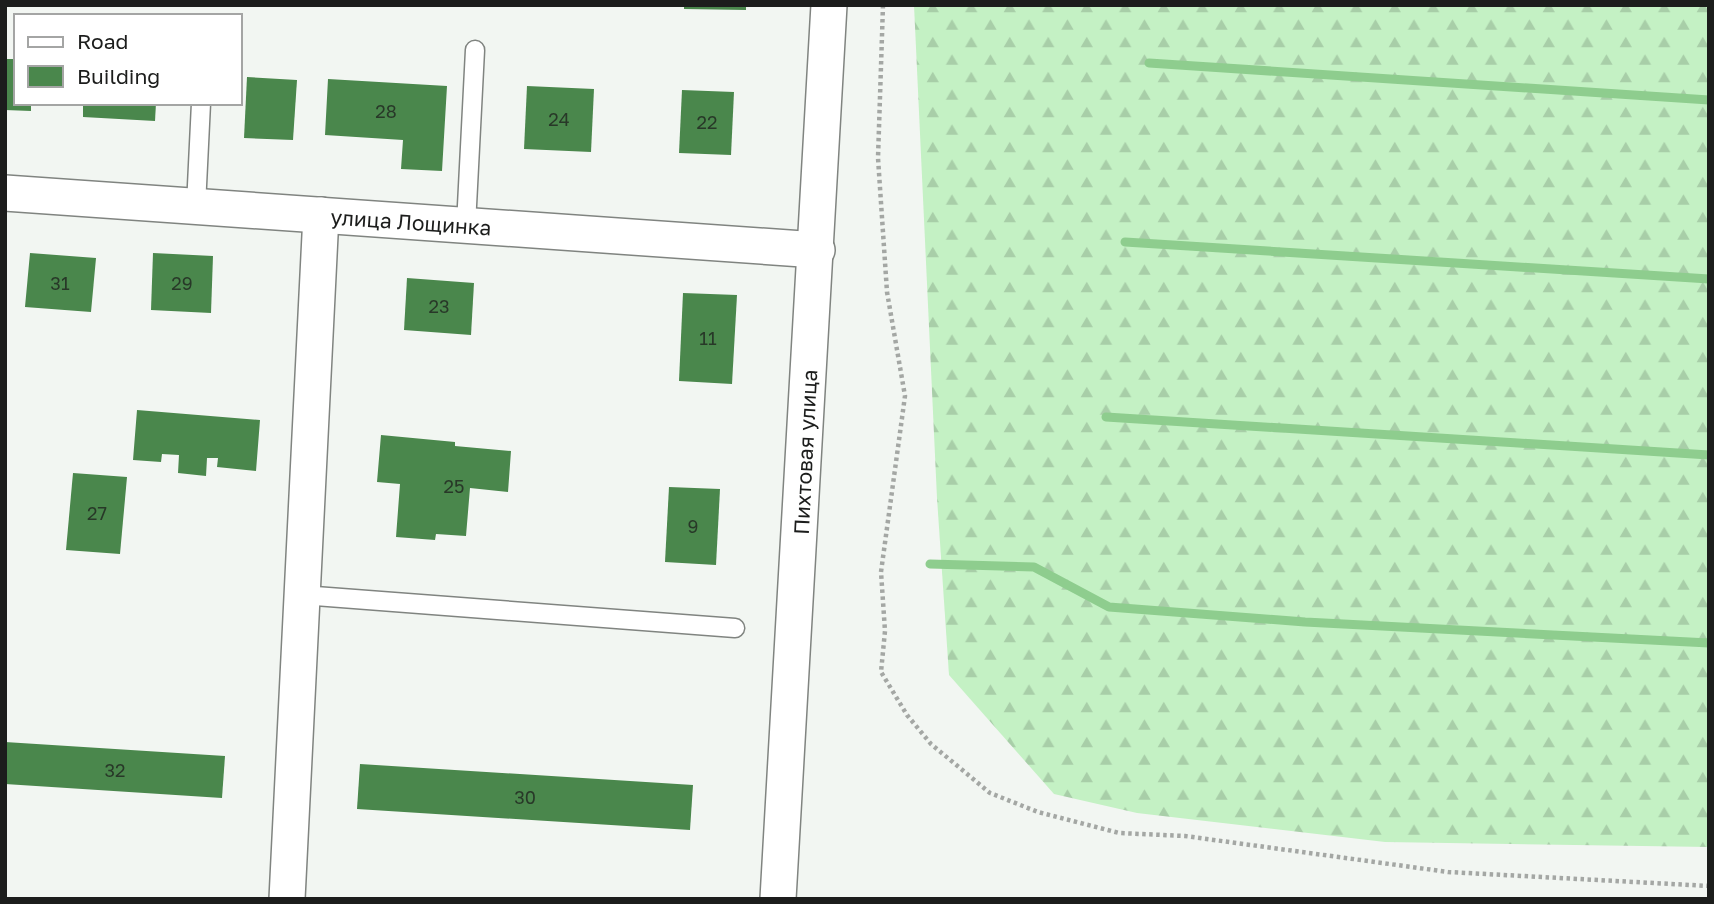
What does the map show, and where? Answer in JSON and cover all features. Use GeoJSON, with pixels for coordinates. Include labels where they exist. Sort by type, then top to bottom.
{"type":"FeatureCollection","features":[{"type":"Feature","properties":{"kind":"street","name":"Пихтовая улица"},"geometry":{"type":"LineString","coordinates":[[778,899],[829,5]]}},
{"type":"Feature","properties":{"kind":"street","name":"улица Лощинка"},"geometry":{"type":"LineString","coordinates":[[5,193],[817,250]]}},
{"type":"Feature","properties":{"kind":"street"},"geometry":{"type":"LineString","coordinates":[[287,899],[321,215]]}},
{"type":"Feature","properties":{"kind":"lane"},"geometry":{"type":"LineString","coordinates":[[466,225],[475,50]]}},
{"type":"Feature","properties":{"kind":"lane"},"geometry":{"type":"LineString","coordinates":[[196,206],[201,105]]}},
{"type":"Feature","properties":{"kind":"lane"},"geometry":{"type":"LineString","coordinates":[[302,594],[735,628]]}},
{"type":"Feature","properties":{"kind":"path"},"geometry":{"type":"LineString","coordinates":[[883,5],[878,158],[887,292],[905,397],[881,572],[886,631],[881,672],[907,715],[931,744],[990,793],[1038,812],[1119,833],[1185,836],[1448,872],[1709,886]]}},
{"type":"Feature","properties":{"kind":"green space"},"geometry":{"type":"Polygon","coordinates":[[[914,5],[1709,5],[1709,847],[1385,842],[1137,813],[1054,794],[949,675],[937,498],[914,5]]]}},
{"type":"Feature","properties":{"kind":"building"},"geometry":{"type":"Polygon","coordinates":[[[684,5],[746,5],[746,10],[684,9],[684,5]]]}},
{"type":"Feature","properties":{"kind":"building"},"geometry":{"type":"Polygon","coordinates":[[[5,59],[14,59],[14,105],[31,105],[31,111],[5,110],[5,59]]]}},
{"type":"Feature","properties":{"kind":"building"},"geometry":{"type":"Polygon","coordinates":[[[247,77],[297,80],[293,140],[244,138],[247,77]]]}},
{"type":"Feature","properties":{"kind":"building"},"geometry":{"type":"Polygon","coordinates":[[[328,79],[447,86],[442,171],[401,169],[403,140],[325,135],[328,79]]]}},
{"type":"Feature","properties":{"kind":"building"},"geometry":{"type":"Polygon","coordinates":[[[527,86],[594,89],[591,152],[524,149],[527,86]]]}},
{"type":"Feature","properties":{"kind":"building"},"geometry":{"type":"Polygon","coordinates":[[[682,90],[734,92],[731,155],[679,153],[682,90]]]}},
{"type":"Feature","properties":{"kind":"building"},"geometry":{"type":"Polygon","coordinates":[[[83,105],[156,105],[155,121],[83,117],[83,105]]]}},
{"type":"Feature","properties":{"kind":"building"},"geometry":{"type":"Polygon","coordinates":[[[30,253],[96,258],[91,312],[25,307],[30,253]]]}},
{"type":"Feature","properties":{"kind":"building"},"geometry":{"type":"Polygon","coordinates":[[[153,253],[213,256],[211,313],[151,310],[153,253]]]}},
{"type":"Feature","properties":{"kind":"building"},"geometry":{"type":"Polygon","coordinates":[[[407,278],[474,283],[471,335],[404,330],[407,278]]]}},
{"type":"Feature","properties":{"kind":"building"},"geometry":{"type":"Polygon","coordinates":[[[683,293],[737,295],[732,384],[679,381],[683,293]]]}},
{"type":"Feature","properties":{"kind":"building"},"geometry":{"type":"Polygon","coordinates":[[[137,410],[260,420],[256,471],[217,467],[218,458],[207,458],[206,476],[178,473],[179,455],[162,454],[161,462],[133,460],[137,410]]]}},
{"type":"Feature","properties":{"kind":"building"},"geometry":{"type":"Polygon","coordinates":[[[381,435],[511,451],[508,492],[470,488],[466,536],[436,534],[435,540],[396,537],[400,484],[377,482],[381,435]]]}},
{"type":"Feature","properties":{"kind":"building"},"geometry":{"type":"Polygon","coordinates":[[[73,473],[127,477],[120,554],[66,550],[73,473]]]}},
{"type":"Feature","properties":{"kind":"building"},"geometry":{"type":"Polygon","coordinates":[[[669,487],[720,489],[716,565],[665,562],[669,487]]]}},
{"type":"Feature","properties":{"kind":"building"},"geometry":{"type":"Polygon","coordinates":[[[5,742],[225,756],[222,798],[5,784],[5,742]]]}},
{"type":"Feature","properties":{"kind":"building"},"geometry":{"type":"Polygon","coordinates":[[[360,764],[693,785],[690,830],[357,809],[360,764]]]}},
{"type":"Feature","properties":{"kind":"waterway"},"geometry":{"type":"LineString","coordinates":[[1149,63],[1709,100]]}},
{"type":"Feature","properties":{"kind":"waterway"},"geometry":{"type":"LineString","coordinates":[[1125,242],[1709,279]]}},
{"type":"Feature","properties":{"kind":"waterway"},"geometry":{"type":"LineString","coordinates":[[1106,417],[1709,455]]}},
{"type":"Feature","properties":{"kind":"waterway"},"geometry":{"type":"LineString","coordinates":[[930,564],[1034,567],[1109,607],[1305,622],[1709,643]]}}]}
